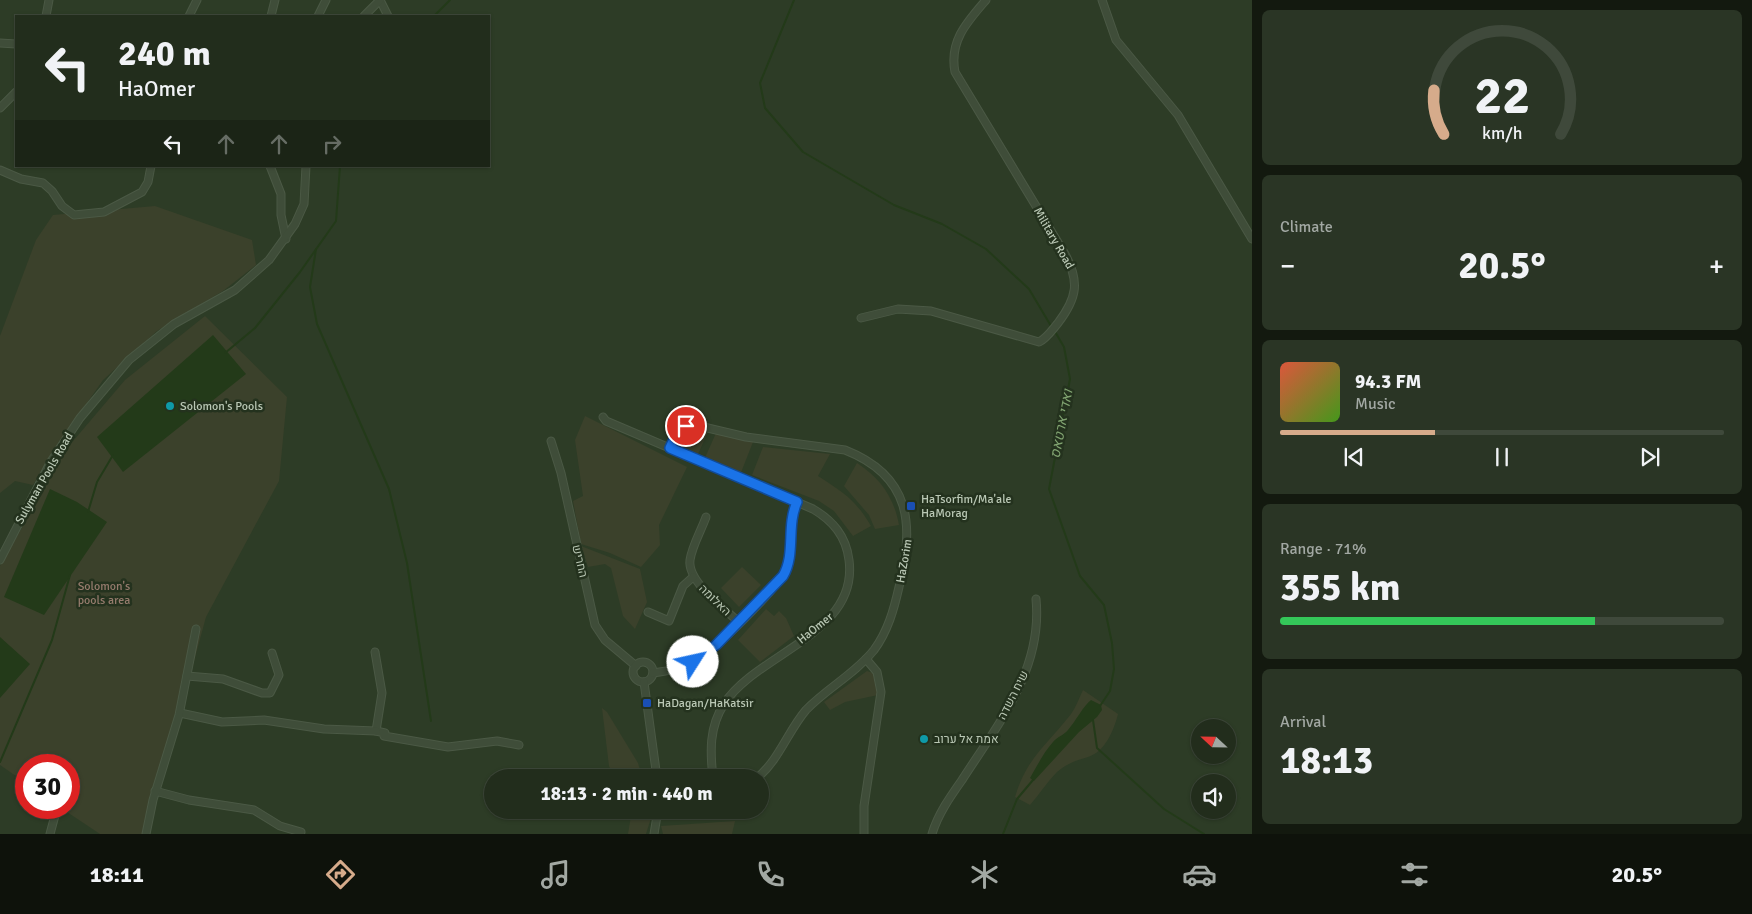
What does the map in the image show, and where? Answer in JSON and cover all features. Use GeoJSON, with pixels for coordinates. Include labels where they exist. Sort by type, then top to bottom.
{"type":"FeatureCollection","features":[{"type":"Feature","properties":{"kind":"street"},"geometry":{"type":"LineString","coordinates":[[46,15],[49,0]]}},
{"type":"Feature","properties":{"kind":"street"},"geometry":{"type":"LineString","coordinates":[[189,15],[197,0]]}},
{"type":"Feature","properties":{"kind":"street"},"geometry":{"type":"LineString","coordinates":[[271,15],[275,0]]}},
{"type":"Feature","properties":{"kind":"street"},"geometry":{"type":"LineString","coordinates":[[318,15],[326,0]]}},
{"type":"Feature","properties":{"kind":"street"},"geometry":{"type":"LineString","coordinates":[[365,15],[380,0],[388,15]]}},
{"type":"Feature","properties":{"kind":"street","name":"Military Road"},"geometry":{"type":"LineString","coordinates":[[861,318],[898,309],[931,311],[1039,342],[1045,339],[1065,314],[1075,291],[1073,269],[1065,254],[955,72],[953,51],[959,34],[986,0]]}},
{"type":"Feature","properties":{"kind":"street"},"geometry":{"type":"LineString","coordinates":[[1102,0],[1116,40],[1178,115],[1252,239]]}},
{"type":"Feature","properties":{"kind":"street"},"geometry":{"type":"LineString","coordinates":[[0,44],[15,44]]}},
{"type":"Feature","properties":{"kind":"street"},"geometry":{"type":"LineString","coordinates":[[0,108],[15,93]]}},
{"type":"Feature","properties":{"kind":"street"},"geometry":{"type":"LineString","coordinates":[[0,170],[21,179],[43,183],[52,191],[62,206],[74,215],[104,212],[142,192],[148,182],[151,167]]}},
{"type":"Feature","properties":{"kind":"street"},"geometry":{"type":"LineString","coordinates":[[270,167],[281,194],[281,215],[286,239]]}},
{"type":"Feature","properties":{"kind":"street","name":"Sulyman Pools Road"},"geometry":{"type":"LineString","coordinates":[[0,560],[50,463],[80,418],[129,360],[174,324],[235,290],[269,260],[286,239],[304,204],[306,167]]}},
{"type":"Feature","properties":{"kind":"street","name":"HaOmer"},"geometry":{"type":"LineString","coordinates":[[604,417],[606,421],[797,502],[826,517],[843,539],[850,566],[846,592],[833,615],[744,683],[724,704],[716,720],[711,739],[713,769]]}},
{"type":"Feature","properties":{"kind":"street","name":"HaZorim"},"geometry":{"type":"LineString","coordinates":[[670,448],[680,430],[686,426],[695,425],[754,439],[845,450],[860,456],[884,474],[897,492],[906,513],[908,544],[891,617],[879,643],[866,659],[808,708],[765,769]]}},
{"type":"Feature","properties":{"kind":"street","name":"החריש"},"geometry":{"type":"LineString","coordinates":[[551,441],[596,625],[605,640],[636,666]]}},
{"type":"Feature","properties":{"kind":"street"},"geometry":{"type":"LineString","coordinates":[[653,673],[675,670],[695,661],[712,649],[777,584],[786,571],[790,556],[793,514],[797,502]]}},
{"type":"Feature","properties":{"kind":"street","name":"האלומה"},"geometry":{"type":"LineString","coordinates":[[706,517],[690,558],[690,568],[693,577],[739,622]]}},
{"type":"Feature","properties":{"kind":"street","name":"האלומה"},"geometry":{"type":"LineString","coordinates":[[648,612],[669,620],[684,584],[693,577]]}},
{"type":"Feature","properties":{"kind":"street","name":"שיח השדה"},"geometry":{"type":"LineString","coordinates":[[932,834],[943,808],[1006,712],[1020,686],[1036,639],[1036,599]]}},
{"type":"Feature","properties":{"kind":"street"},"geometry":{"type":"LineString","coordinates":[[146,834],[155,791],[180,713],[196,629]]}},
{"type":"Feature","properties":{"kind":"street"},"geometry":{"type":"LineString","coordinates":[[375,652],[382,692],[376,731]]}},
{"type":"Feature","properties":{"kind":"street"},"geometry":{"type":"LineString","coordinates":[[187,676],[223,679],[262,693],[270,693],[279,675],[272,653]]}},
{"type":"Feature","properties":{"kind":"street"},"geometry":{"type":"LineString","coordinates":[[864,834],[864,806],[881,696],[878,676],[866,659]]}},
{"type":"Feature","properties":{"kind":"street"},"geometry":{"type":"LineString","coordinates":[[641,663],[647,663],[652,667],[653,673],[651,679],[644,682],[638,681],[634,676],[636,666],[641,663]]}},
{"type":"Feature","properties":{"kind":"street"},"geometry":{"type":"LineString","coordinates":[[644,682],[656,769]]}},
{"type":"Feature","properties":{"kind":"street"},"geometry":{"type":"LineString","coordinates":[[180,713],[222,722],[264,720],[324,730],[376,731],[385,733],[384,736],[448,747],[497,741],[519,745]]}},
{"type":"Feature","properties":{"kind":"street"},"geometry":{"type":"LineString","coordinates":[[155,791],[189,800],[254,810],[280,826],[302,832]]}},
{"type":"Feature","properties":{"kind":"street"},"geometry":{"type":"LineString","coordinates":[[50,834],[54,819]]}},
{"type":"Feature","properties":{"kind":"street"},"geometry":{"type":"LineString","coordinates":[[654,834],[655,819]]}},
{"type":"Feature","properties":{"kind":"green space"},"geometry":{"type":"Polygon","coordinates":[[[155,206],[252,240],[256,265],[223,291],[157,331],[103,380],[50,456],[33,485],[15,481],[0,493],[0,336],[36,240],[53,215],[155,206]]]}},
{"type":"Feature","properties":{"kind":"green space","name":"Solomon's pools area"},"geometry":{"type":"Polygon","coordinates":[[[205,316],[287,397],[279,481],[206,617],[147,834],[100,834],[78,819],[80,819],[80,754],[15,754],[15,775],[0,765],[0,566],[68,447],[125,380],[205,316]]]}},
{"type":"Feature","properties":{"kind":"green space"},"geometry":{"type":"Polygon","coordinates":[[[585,416],[687,467],[659,525],[660,545],[641,567],[610,553],[581,544],[573,501],[583,496],[575,440],[585,416]]]}},
{"type":"Feature","properties":{"kind":"green space"},"geometry":{"type":"Polygon","coordinates":[[[691,430],[708,432],[698,454],[678,445],[691,430]]]}},
{"type":"Feature","properties":{"kind":"green space"},"geometry":{"type":"Polygon","coordinates":[[[716,433],[753,442],[740,475],[704,460],[716,433]]]}},
{"type":"Feature","properties":{"kind":"green space"},"geometry":{"type":"Polygon","coordinates":[[[763,447],[830,454],[818,476],[848,497],[860,509],[871,526],[853,536],[834,511],[819,501],[752,475],[763,447]]]}},
{"type":"Feature","properties":{"kind":"green space"},"geometry":{"type":"Polygon","coordinates":[[[857,463],[873,475],[885,489],[894,506],[899,525],[875,529],[869,515],[844,486],[857,463]]]}},
{"type":"Feature","properties":{"kind":"green space"},"geometry":{"type":"Polygon","coordinates":[[[581,546],[640,569],[647,602],[635,629],[623,616],[611,568],[605,564],[588,567],[581,546]]]}},
{"type":"Feature","properties":{"kind":"green space"},"geometry":{"type":"Polygon","coordinates":[[[742,567],[761,585],[739,607],[721,588],[742,567]]]}},
{"type":"Feature","properties":{"kind":"green space"},"geometry":{"type":"Polygon","coordinates":[[[766,609],[774,616],[779,611],[786,618],[794,636],[760,662],[738,640],[766,609]]]}},
{"type":"Feature","properties":{"kind":"green space"},"geometry":{"type":"Polygon","coordinates":[[[867,671],[873,673],[878,695],[845,702],[830,710],[824,702],[867,671]]]}},
{"type":"Feature","properties":{"kind":"green space"},"geometry":{"type":"Polygon","coordinates":[[[1083,690],[1118,714],[1108,740],[1094,754],[1072,763],[1057,772],[1030,805],[1015,797],[1025,772],[1038,752],[1071,714],[1083,690]]]}},
{"type":"Feature","properties":{"kind":"green space"},"geometry":{"type":"Polygon","coordinates":[[[602,708],[607,712],[640,769],[610,769],[602,708]]]}},
{"type":"Feature","properties":{"kind":"green space"},"geometry":{"type":"Polygon","coordinates":[[[630,819],[651,819],[646,834],[628,834],[630,819]]]}},
{"type":"Feature","properties":{"kind":"green space"},"geometry":{"type":"Polygon","coordinates":[[[735,821],[732,834],[663,834],[661,826],[735,821]]]}},
{"type":"Feature","properties":{"kind":"shaded area","name":"Solomon's Pools"},"geometry":{"type":"Polygon","coordinates":[[[213,335],[246,374],[123,472],[97,437],[213,335]]]}},
{"type":"Feature","properties":{"kind":"shaded area"},"geometry":{"type":"Polygon","coordinates":[[[50,489],[77,502],[107,522],[44,615],[4,597],[50,489]]]}},
{"type":"Feature","properties":{"kind":"shaded area"},"geometry":{"type":"Polygon","coordinates":[[[0,637],[30,664],[0,698],[0,637]]]}},
{"type":"Feature","properties":{"kind":"shaded area"},"geometry":{"type":"Polygon","coordinates":[[[1091,700],[1101,705],[1102,710],[1034,781],[1030,778],[1047,750],[1055,740],[1068,730],[1091,700]]]}},
{"type":"Feature","properties":{"kind":"waterway"},"geometry":{"type":"LineString","coordinates":[[435,15],[450,0]]}},
{"type":"Feature","properties":{"kind":"waterway","name":"ואדי ארטאס"},"geometry":{"type":"LineString","coordinates":[[794,0],[760,83],[765,108],[803,152],[894,205],[942,224],[986,249],[1029,289],[1051,326]]}},
{"type":"Feature","properties":{"kind":"waterway"},"geometry":{"type":"LineString","coordinates":[[225,353],[255,328],[300,272],[336,221],[340,167]]}},
{"type":"Feature","properties":{"kind":"waterway"},"geometry":{"type":"LineString","coordinates":[[316,249],[310,287],[317,324],[389,489],[407,563],[431,721]]}},
{"type":"Feature","properties":{"kind":"waterway","name":"ואדי ארטאס"},"geometry":{"type":"LineString","coordinates":[[1054,330],[1064,347],[1070,379],[1049,489],[1080,576],[1104,605],[1112,643],[1114,669],[1110,691],[1100,706]]}},
{"type":"Feature","properties":{"kind":"waterway"},"geometry":{"type":"LineString","coordinates":[[88,512],[97,482],[113,455]]}},
{"type":"Feature","properties":{"kind":"waterway"},"geometry":{"type":"LineString","coordinates":[[0,762],[52,640],[70,575]]}},
{"type":"Feature","properties":{"kind":"waterway"},"geometry":{"type":"LineString","coordinates":[[1093,720],[1097,748],[1164,809],[1204,834]]}},
{"type":"Feature","properties":{"kind":"waterway","name":"ואדי ארטאס"},"geometry":{"type":"LineString","coordinates":[[1003,834],[1017,799],[1033,780]]}},
{"type":"Feature","properties":{"kind":"place","name":"Solomon's Pools"},"geometry":{"type":"Point","coordinates":[170,406]}},
{"type":"Feature","properties":{"kind":"place","name":"HaTsorfim/Ma'ale HaMorag"},"geometry":{"type":"Point","coordinates":[911,506]}},
{"type":"Feature","properties":{"kind":"place","name":"HaDagan/HaKatsir"},"geometry":{"type":"Point","coordinates":[647,703]}},
{"type":"Feature","properties":{"kind":"place","name":"אמת אל ערוב"},"geometry":{"type":"Point","coordinates":[924,739]}},
{"type":"Feature","properties":{"kind":"route"},"geometry":{"type":"LineString","coordinates":[[686,426],[677,433],[670,448],[797,502],[792,516],[789,562],[783,576],[716,645],[693,662]]}}]}
